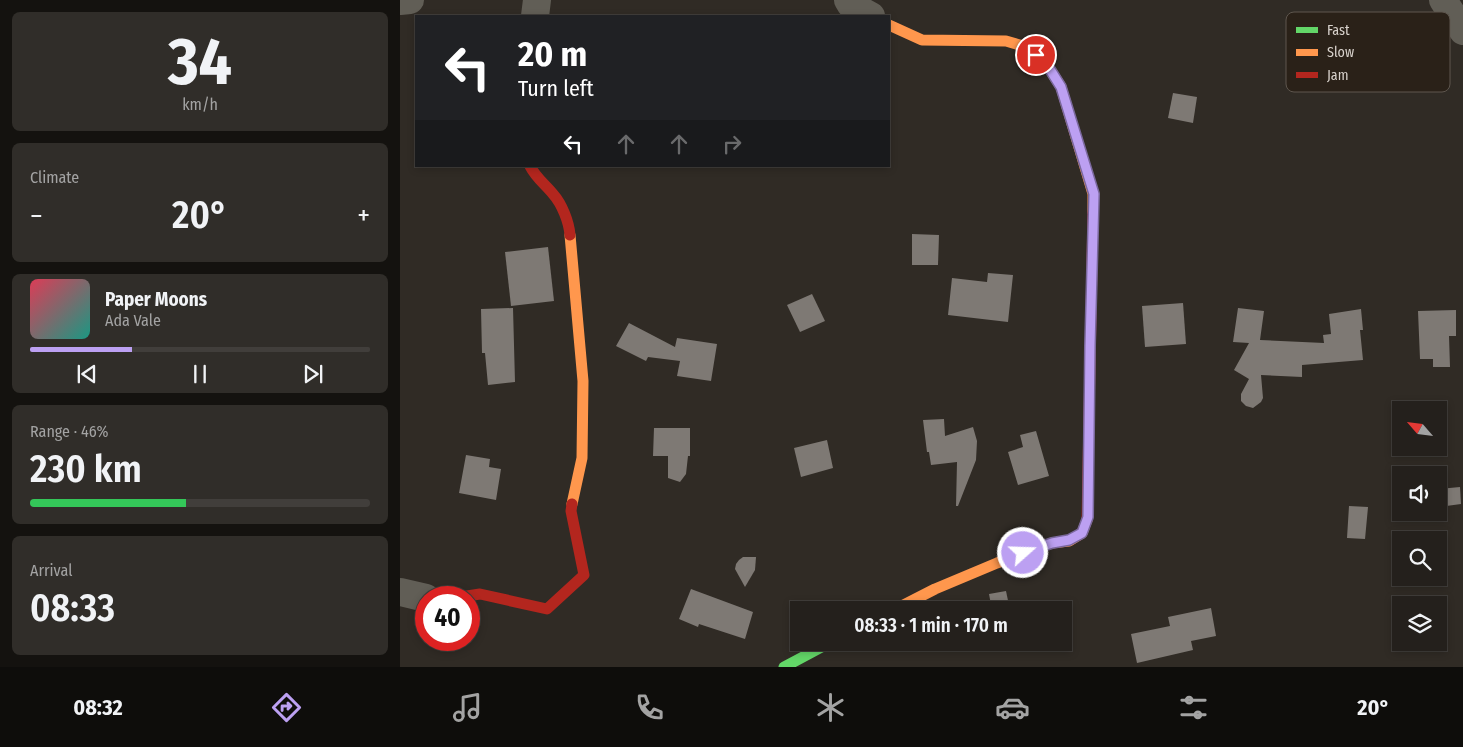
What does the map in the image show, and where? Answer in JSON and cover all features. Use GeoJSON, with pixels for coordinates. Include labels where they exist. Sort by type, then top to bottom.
{"type":"FeatureCollection","features":[{"type":"Feature","properties":{"kind":"street"},"geometry":{"type":"LineString","coordinates":[[400,1],[410,0]]}},
{"type":"Feature","properties":{"kind":"street"},"geometry":{"type":"LineString","coordinates":[[535,15],[537,0]]}},
{"type":"Feature","properties":{"kind":"street"},"geometry":{"type":"LineString","coordinates":[[848,0],[851,5],[869,15]]}},
{"type":"Feature","properties":{"kind":"street"},"geometry":{"type":"LineString","coordinates":[[1443,0],[1463,31]]}},
{"type":"Feature","properties":{"kind":"street"},"geometry":{"type":"LineString","coordinates":[[890,25],[922,40],[1006,41],[1027,47],[1046,63],[1061,87],[1094,194],[1088,517],[1082,533],[1069,540],[1052,543],[997,563],[912,601]]}},
{"type":"Feature","properties":{"kind":"street"},"geometry":{"type":"LineString","coordinates":[[480,594],[547,609],[584,575],[571,511],[582,458],[583,381],[569,224],[555,196],[535,176],[530,167]]}},
{"type":"Feature","properties":{"kind":"street"},"geometry":{"type":"LineString","coordinates":[[400,592],[415,595]]}},
{"type":"Feature","properties":{"kind":"street"},"geometry":{"type":"LineString","coordinates":[[784,667],[814,651]]}},
{"type":"Feature","properties":{"kind":"building"},"geometry":{"type":"Polygon","coordinates":[[[1173,93],[1197,97],[1193,123],[1168,118],[1173,93]]]}},
{"type":"Feature","properties":{"kind":"building"},"geometry":{"type":"Polygon","coordinates":[[[912,234],[939,235],[938,265],[912,265],[912,234]]]}},
{"type":"Feature","properties":{"kind":"building"},"geometry":{"type":"Polygon","coordinates":[[[548,247],[554,301],[511,306],[505,252],[548,247]]]}},
{"type":"Feature","properties":{"kind":"building"},"geometry":{"type":"Polygon","coordinates":[[[988,273],[1013,275],[1008,322],[948,315],[952,278],[987,282],[988,273]]]}},
{"type":"Feature","properties":{"kind":"building"},"geometry":{"type":"Polygon","coordinates":[[[812,294],[825,321],[800,332],[787,305],[812,294]]]}},
{"type":"Feature","properties":{"kind":"building"},"geometry":{"type":"Polygon","coordinates":[[[1183,303],[1186,344],[1145,347],[1142,306],[1183,303]]]}},
{"type":"Feature","properties":{"kind":"building"},"geometry":{"type":"Polygon","coordinates":[[[513,308],[515,382],[488,385],[485,353],[482,353],[481,309],[513,308]]]}},
{"type":"Feature","properties":{"kind":"building"},"geometry":{"type":"Polygon","coordinates":[[[1238,308],[1264,311],[1260,340],[1324,343],[1323,335],[1331,334],[1329,314],[1361,309],[1363,330],[1360,330],[1363,360],[1302,365],[1302,377],[1261,375],[1263,398],[1253,408],[1246,406],[1241,401],[1241,394],[1249,379],[1234,370],[1249,343],[1233,342],[1238,308]]]}},
{"type":"Feature","properties":{"kind":"building"},"geometry":{"type":"Polygon","coordinates":[[[1456,310],[1456,336],[1449,336],[1450,367],[1433,367],[1433,359],[1420,359],[1418,311],[1456,310]]]}},
{"type":"Feature","properties":{"kind":"building"},"geometry":{"type":"Polygon","coordinates":[[[629,323],[675,347],[677,338],[717,344],[711,381],[677,376],[680,361],[648,357],[646,361],[616,346],[629,323]]]}},
{"type":"Feature","properties":{"kind":"building"},"geometry":{"type":"Polygon","coordinates":[[[944,419],[945,436],[973,427],[977,441],[976,460],[958,506],[956,506],[957,462],[931,465],[929,452],[927,452],[923,420],[944,419]]]}},
{"type":"Feature","properties":{"kind":"building"},"geometry":{"type":"Polygon","coordinates":[[[654,428],[690,428],[690,456],[688,456],[686,474],[680,482],[668,478],[668,456],[653,456],[654,428]]]}},
{"type":"Feature","properties":{"kind":"building"},"geometry":{"type":"Polygon","coordinates":[[[1036,431],[1049,476],[1018,485],[1008,452],[1023,447],[1020,435],[1036,431]]]}},
{"type":"Feature","properties":{"kind":"building"},"geometry":{"type":"Polygon","coordinates":[[[827,440],[833,468],[801,477],[794,448],[827,440]]]}},
{"type":"Feature","properties":{"kind":"building"},"geometry":{"type":"Polygon","coordinates":[[[466,455],[490,459],[489,467],[501,469],[496,500],[459,493],[466,455]]]}},
{"type":"Feature","properties":{"kind":"building"},"geometry":{"type":"Polygon","coordinates":[[[1460,487],[1461,504],[1447,506],[1447,488],[1460,487]]]}},
{"type":"Feature","properties":{"kind":"building"},"geometry":{"type":"Polygon","coordinates":[[[1349,506],[1368,507],[1365,539],[1347,538],[1349,506]]]}},
{"type":"Feature","properties":{"kind":"building"},"geometry":{"type":"Polygon","coordinates":[[[743,557],[756,557],[755,570],[745,587],[735,569],[736,564],[743,557]]]}},
{"type":"Feature","properties":{"kind":"building"},"geometry":{"type":"Polygon","coordinates":[[[691,589],[753,612],[745,639],[699,624],[698,627],[679,619],[691,589]]]}},
{"type":"Feature","properties":{"kind":"building"},"geometry":{"type":"Polygon","coordinates":[[[1006,591],[1008,601],[990,601],[989,594],[1006,591]]]}},
{"type":"Feature","properties":{"kind":"building"},"geometry":{"type":"Polygon","coordinates":[[[1211,608],[1216,636],[1191,641],[1193,650],[1137,663],[1131,634],[1170,626],[1168,617],[1211,608]]]}},
{"type":"Feature","properties":{"kind":"traffic: fast"},"geometry":{"type":"LineString","coordinates":[[784,667],[814,651]]}},
{"type":"Feature","properties":{"kind":"traffic: slow"},"geometry":{"type":"LineString","coordinates":[[890,25],[922,40],[1006,41],[1027,47],[1046,63],[1061,87],[1093,194],[1093,212]]}},
{"type":"Feature","properties":{"kind":"traffic: slow"},"geometry":{"type":"LineString","coordinates":[[570,235],[583,381],[582,458],[572,504]]}},
{"type":"Feature","properties":{"kind":"traffic: slow"},"geometry":{"type":"LineString","coordinates":[[912,601],[997,563],[1052,543],[1069,541],[1082,533],[1087,520]]}},
{"type":"Feature","properties":{"kind":"traffic: jam"},"geometry":{"type":"LineString","coordinates":[[531,167],[562,208],[567,219],[570,235]]}},
{"type":"Feature","properties":{"kind":"traffic: jam"},"geometry":{"type":"LineString","coordinates":[[1087,520],[1093,212]]}},
{"type":"Feature","properties":{"kind":"traffic: jam"},"geometry":{"type":"LineString","coordinates":[[480,594],[547,609],[584,575],[571,511],[572,504]]}},
{"type":"Feature","properties":{"kind":"route"},"geometry":{"type":"LineString","coordinates":[[1023,553],[1052,543],[1069,540],[1082,533],[1088,517],[1094,194],[1061,87],[1046,63],[1036,55]]}}]}
